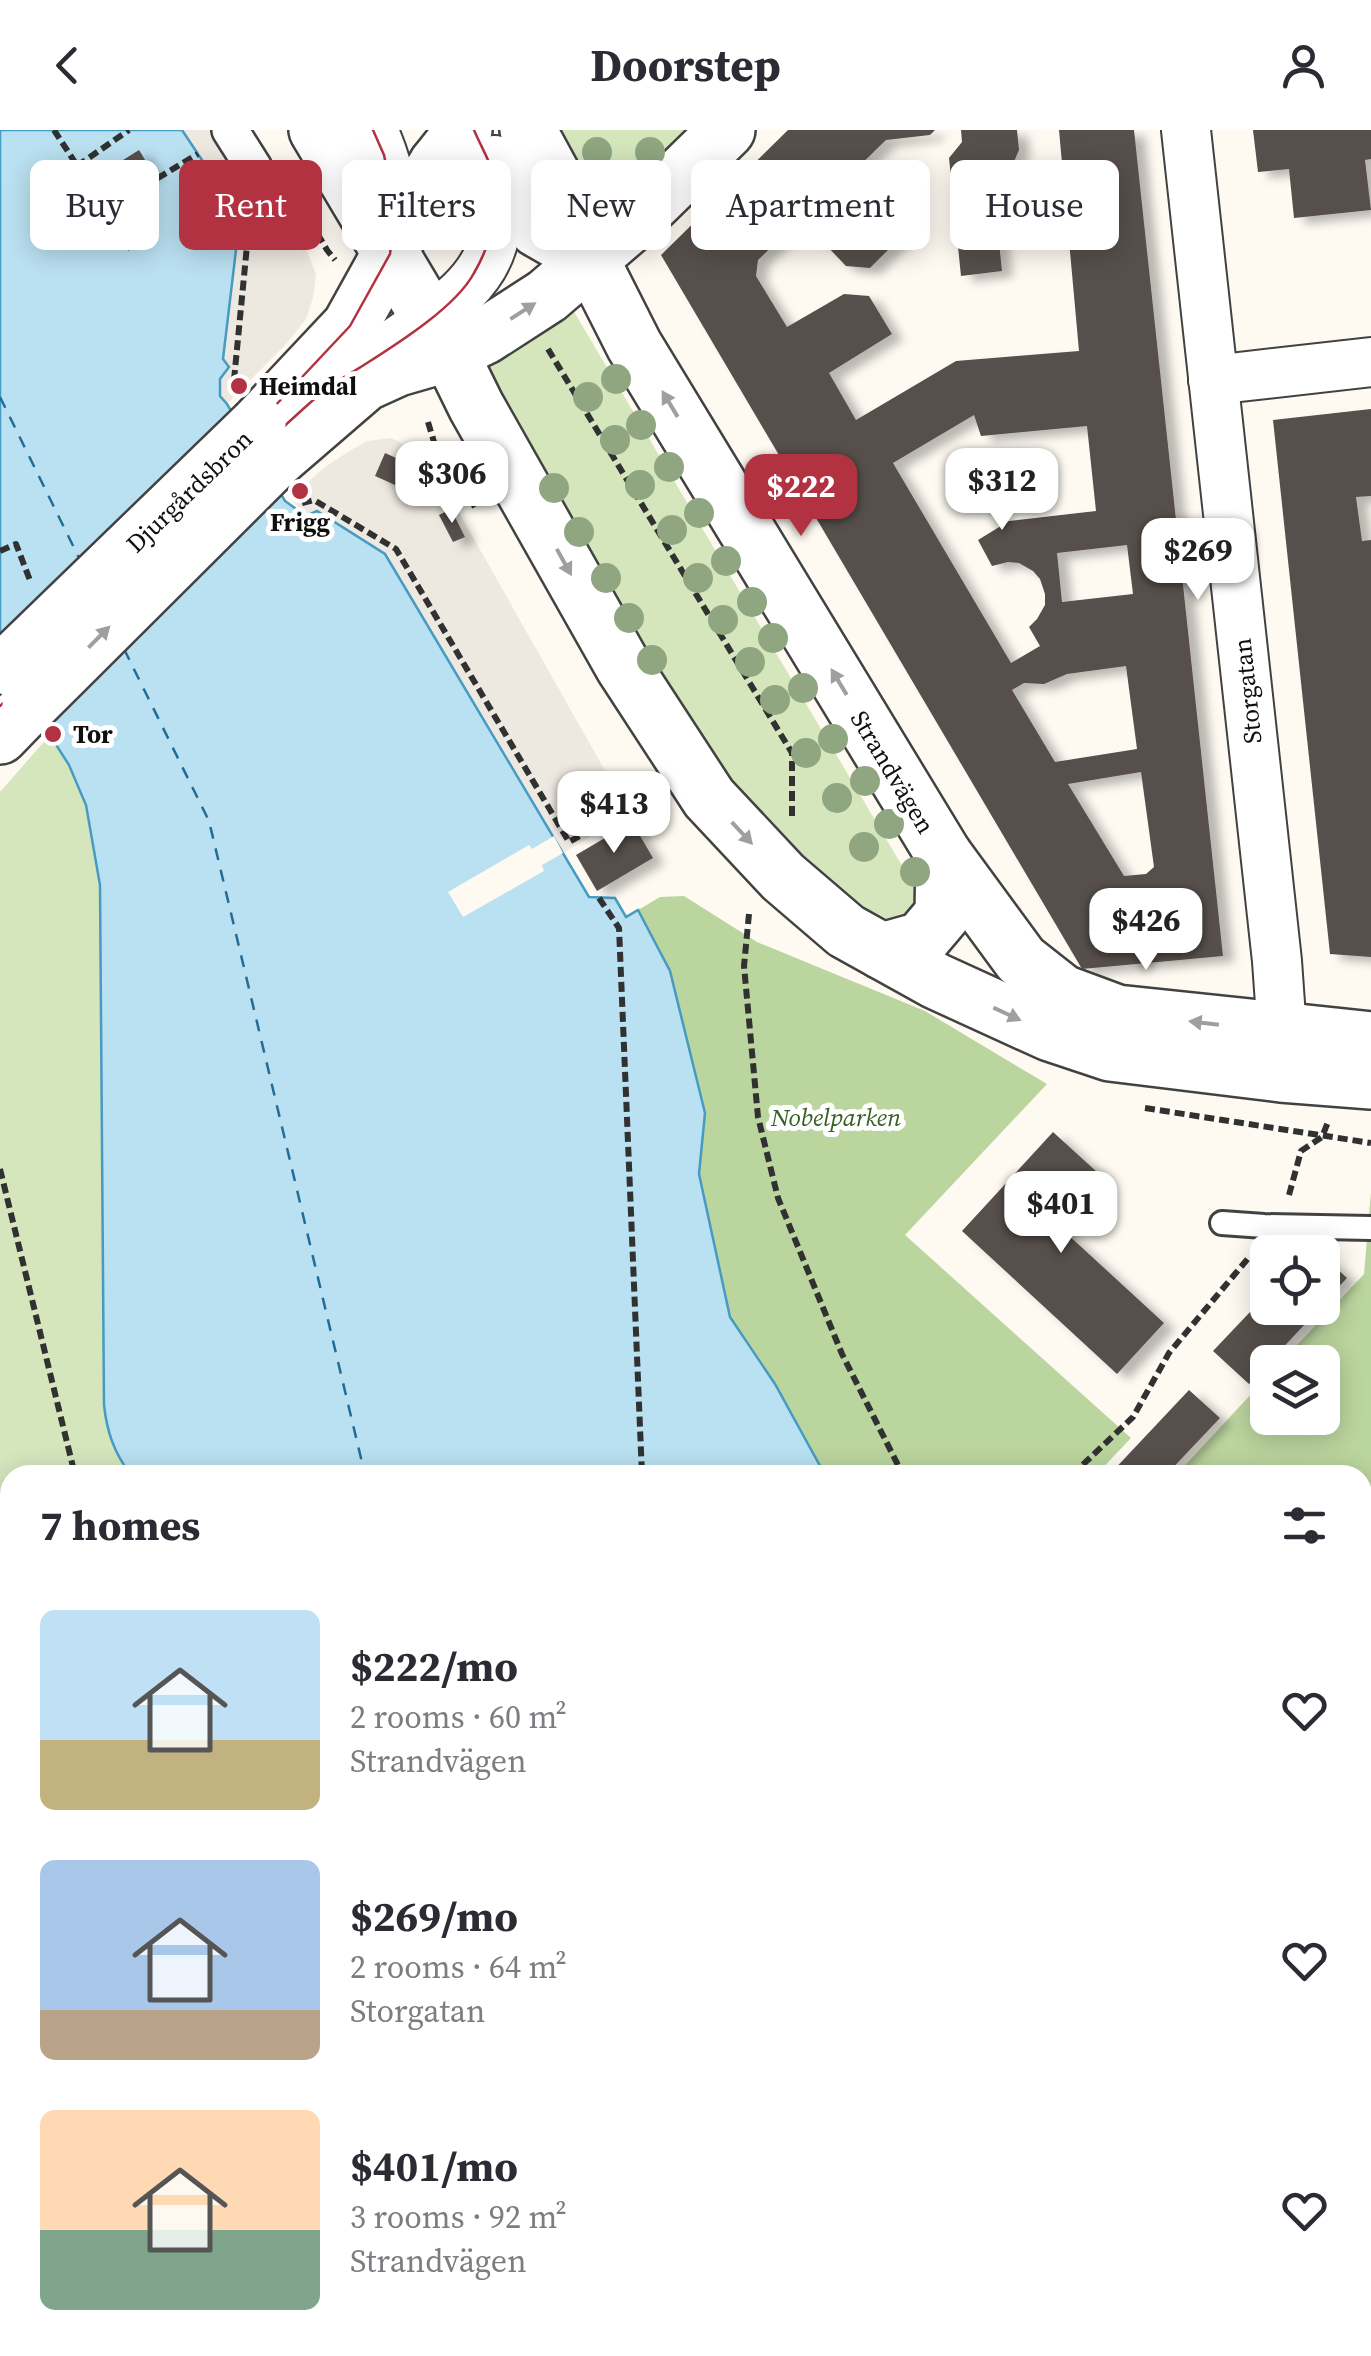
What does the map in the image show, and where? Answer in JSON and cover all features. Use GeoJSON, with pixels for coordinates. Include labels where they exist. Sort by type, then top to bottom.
{"type":"FeatureCollection","features":[{"type":"Feature","properties":{"kind":"street"},"geometry":{"type":"LineString","coordinates":[[230,130],[258,160]]}},
{"type":"Feature","properties":{"kind":"street","name":"Strandvägen"},"geometry":{"type":"LineString","coordinates":[[316,130],[439,337],[623,666],[710,798],[766,895],[846,932],[936,981],[1050,1033],[1110,1053],[1281,1053],[1371,1040]]}},
{"type":"Feature","properties":{"kind":"street"},"geometry":{"type":"LineString","coordinates":[[373,130],[384,155],[394,208],[390,254]]}},
{"type":"Feature","properties":{"kind":"street","name":"Djurgårdsbron"},"geometry":{"type":"LineString","coordinates":[[260,425],[398,368],[439,337],[485,336],[532,306],[591,260],[727,130]]}},
{"type":"Feature","properties":{"kind":"street","name":"Storgatan"},"geometry":{"type":"LineString","coordinates":[[1186,130],[1277,962],[1281,1053]]}},
{"type":"Feature","properties":{"kind":"street"},"geometry":{"type":"LineString","coordinates":[[483,150],[537,228],[591,260]]}},
{"type":"Feature","properties":{"kind":"street"},"geometry":{"type":"LineString","coordinates":[[439,337],[494,240],[483,150]]}},
{"type":"Feature","properties":{"kind":"street","name":"Strandvägen"},"geometry":{"type":"LineString","coordinates":[[483,150],[565,198],[634,345],[944,855],[1021,960],[1063,993],[1116,1012],[1281,1053],[1352,1094]]}},
{"type":"Feature","properties":{"kind":"street","name":"Djurgårdsbron"},"geometry":{"type":"LineString","coordinates":[[8,693],[350,326],[390,254],[412,204],[483,150]]}},
{"type":"Feature","properties":{"kind":"street"},"geometry":{"type":"LineString","coordinates":[[1213,380],[1371,362]]}},
{"type":"Feature","properties":{"kind":"street"},"geometry":{"type":"LineString","coordinates":[[882,951],[922,940],[944,914],[944,855]]}},
{"type":"Feature","properties":{"kind":"lane"},"geometry":{"type":"LineString","coordinates":[[1222,1223],[1371,1228]]}},
{"type":"Feature","properties":{"kind":"path"},"geometry":{"type":"LineString","coordinates":[[54,130],[73,160]]}},
{"type":"Feature","properties":{"kind":"path"},"geometry":{"type":"LineString","coordinates":[[86,160],[130,130]]}},
{"type":"Feature","properties":{"kind":"path"},"geometry":{"type":"LineString","coordinates":[[159,178],[198,154]]}},
{"type":"Feature","properties":{"kind":"path"},"geometry":{"type":"LineString","coordinates":[[322,243],[337,262]]}},
{"type":"Feature","properties":{"kind":"path"},"geometry":{"type":"LineString","coordinates":[[260,425],[266,250]]}},
{"type":"Feature","properties":{"kind":"path"},"geometry":{"type":"LineString","coordinates":[[547,347],[792,752],[792,860],[766,895],[744,966],[758,1116],[778,1198],[842,1354],[897,1465]]}},
{"type":"Feature","properties":{"kind":"path"},"geometry":{"type":"LineString","coordinates":[[314,500],[396,549],[569,842],[653,794]]}},
{"type":"Feature","properties":{"kind":"path"},"geometry":{"type":"LineString","coordinates":[[0,550],[16,544],[33,589]]}},
{"type":"Feature","properties":{"kind":"path"},"geometry":{"type":"LineString","coordinates":[[599,898],[620,928],[642,1465]]}},
{"type":"Feature","properties":{"kind":"path"},"geometry":{"type":"LineString","coordinates":[[1083,1465],[1133,1417],[1168,1353],[1249,1258],[1264,1226],[1289,1195],[1301,1151],[1322,1137],[1352,1094]]}},
{"type":"Feature","properties":{"kind":"path"},"geometry":{"type":"LineString","coordinates":[[0,1169],[73,1465]]}},
{"type":"Feature","properties":{"kind":"path"},"geometry":{"type":"LineString","coordinates":[[0,1209],[9,1204]]}},
{"type":"Feature","properties":{"kind":"green space"},"geometry":{"type":"Polygon","coordinates":[[[560,130],[698,130],[663,160],[577,160],[560,130]]]}},
{"type":"Feature","properties":{"kind":"green space"},"geometry":{"type":"Polygon","coordinates":[[[573,310],[917,891],[918,910],[894,922],[799,875],[691,731],[485,374],[490,359],[573,310]]]}},
{"type":"Feature","properties":{"kind":"green space"},"geometry":{"type":"Polygon","coordinates":[[[49,736],[69,765],[86,805],[100,885],[104,1405],[124,1465],[0,1465],[0,792],[49,736]]]}},
{"type":"Feature","properties":{"kind":"green space","name":"Nobelparken"},"geometry":{"type":"Polygon","coordinates":[[[684,896],[757,942],[925,1011],[1047,1084],[905,1235],[1131,1438],[1105,1465],[820,1465],[775,1384],[730,1317],[699,1174],[705,1113],[670,971],[638,910],[660,897],[684,896]]]}},
{"type":"Feature","properties":{"kind":"green space"},"geometry":{"type":"Polygon","coordinates":[[[1371,1192],[1371,1465],[1185,1465],[1250,1395],[1250,1435],[1340,1435],[1340,1345],[1297,1345],[1316,1325],[1340,1325],[1340,1299],[1364,1274],[1371,1192]]]}},
{"type":"Feature","properties":{"kind":"shaded area"},"geometry":{"type":"Polygon","coordinates":[[[182,130],[240,130],[258,160],[202,160],[182,130]]]}},
{"type":"Feature","properties":{"kind":"shaded area"},"geometry":{"type":"Polygon","coordinates":[[[218,250],[307,250],[316,274],[306,319],[227,404],[218,388],[229,367],[223,359],[218,250]]]}},
{"type":"Feature","properties":{"kind":"shaded area"},"geometry":{"type":"Polygon","coordinates":[[[391,438],[414,449],[435,470],[629,813],[563,853],[385,554],[317,511],[305,514],[290,498],[325,467],[367,441],[391,438]],[[385,454],[375,476],[415,494],[385,454]]]}},
{"type":"Feature","properties":{"kind":"water"},"geometry":{"type":"Polygon","coordinates":[[[0,130],[182,130],[202,160],[179,160],[179,250],[236,250],[223,359],[229,367],[220,379],[220,396],[285,501],[306,516],[317,511],[385,554],[589,897],[615,898],[626,917],[638,910],[670,971],[705,1113],[699,1174],[730,1317],[775,1384],[820,1465],[124,1465],[109,1433],[104,1405],[100,885],[86,805],[69,765],[0,657],[0,130]]]}},
{"type":"Feature","properties":{"kind":"pier"},"geometry":{"type":"Polygon","coordinates":[[[554,836],[563,853],[542,865],[544,871],[463,917],[448,892],[529,845],[532,849],[554,836]]]}},
{"type":"Feature","properties":{"kind":"building"},"geometry":{"type":"Polygon","coordinates":[[[788,130],[935,130],[930,135],[886,140],[865,160],[758,160],[788,130]]]}},
{"type":"Feature","properties":{"kind":"building"},"geometry":{"type":"Polygon","coordinates":[[[961,130],[1017,130],[1019,150],[1015,160],[950,160],[950,168],[949,158],[962,142],[961,130]]]}},
{"type":"Feature","properties":{"kind":"building"},"geometry":{"type":"Polygon","coordinates":[[[1059,130],[1134,130],[1223,956],[1082,969],[661,255],[671,250],[671,245],[691,225],[691,250],[768,250],[758,260],[756,276],[787,327],[844,294],[869,296],[892,334],[829,373],[856,420],[956,361],[1079,351],[1070,250],[1119,250],[1119,160],[1062,160],[1059,130]],[[974,415],[893,463],[1011,663],[1040,646],[1029,627],[1045,605],[1045,594],[1040,579],[1019,563],[992,566],[978,540],[1009,521],[1096,511],[1087,426],[981,436],[974,415]],[[1127,545],[1057,553],[1062,602],[1133,594],[1127,545]],[[1126,666],[1067,674],[1044,684],[1024,683],[1012,690],[1055,762],[1137,749],[1126,666]],[[1141,772],[1068,784],[1124,876],[1146,874],[1154,867],[1141,772]]]}},
{"type":"Feature","properties":{"kind":"building"},"geometry":{"type":"Polygon","coordinates":[[[1253,130],[1371,130],[1371,159],[1365,160],[1371,210],[1294,218],[1289,169],[1258,172],[1253,130]]]}},
{"type":"Feature","properties":{"kind":"building"},"geometry":{"type":"Polygon","coordinates":[[[139,150],[145,160],[123,160],[139,150]]]}},
{"type":"Feature","properties":{"kind":"building"},"geometry":{"type":"Polygon","coordinates":[[[831,250],[888,250],[870,268],[846,266],[831,250]]]}},
{"type":"Feature","properties":{"kind":"building"},"geometry":{"type":"Polygon","coordinates":[[[958,250],[1000,250],[1002,271],[961,276],[958,250]]]}},
{"type":"Feature","properties":{"kind":"building"},"geometry":{"type":"Polygon","coordinates":[[[1371,409],[1371,496],[1356,497],[1362,541],[1371,540],[1371,957],[1330,954],[1273,420],[1371,409]]]}},
{"type":"Feature","properties":{"kind":"building"},"geometry":{"type":"Polygon","coordinates":[[[385,453],[425,471],[415,494],[375,476],[385,453]]]}},
{"type":"Feature","properties":{"kind":"building"},"geometry":{"type":"Polygon","coordinates":[[[451,509],[465,537],[453,542],[439,515],[451,509]]]}},
{"type":"Feature","properties":{"kind":"building"},"geometry":{"type":"Polygon","coordinates":[[[632,822],[653,858],[597,891],[576,855],[632,822]]]}},
{"type":"Feature","properties":{"kind":"building"},"geometry":{"type":"Polygon","coordinates":[[[1053,1132],[1097,1172],[1053,1221],[1164,1323],[1117,1374],[962,1231],[1053,1132]]]}},
{"type":"Feature","properties":{"kind":"building"},"geometry":{"type":"Polygon","coordinates":[[[1250,1312],[1250,1325],[1304,1325],[1285,1345],[1250,1345],[1249,1384],[1213,1351],[1250,1312]]]}},
{"type":"Feature","properties":{"kind":"building"},"geometry":{"type":"Polygon","coordinates":[[[1189,1390],[1220,1418],[1175,1465],[1118,1465],[1189,1390]]]}},
{"type":"Feature","properties":{"kind":"ferry route"},"geometry":{"type":"LineString","coordinates":[[0,397],[81,562]]}},
{"type":"Feature","properties":{"kind":"ferry route"},"geometry":{"type":"LineString","coordinates":[[124,649],[209,821],[363,1465]]}},
{"type":"Feature","properties":{"kind":"tram line"},"geometry":{"type":"LineString","coordinates":[[0,673],[258,424],[350,326],[390,254],[395,209],[384,155],[373,130]]}},
{"type":"Feature","properties":{"kind":"tram line"},"geometry":{"type":"LineString","coordinates":[[0,706],[279,431],[336,382],[425,324],[465,286],[488,243],[498,196],[493,172],[474,130]]}},
{"type":"Feature","properties":{"kind":"place","name":"Heimdal"},"geometry":{"type":"Point","coordinates":[239,386]}},
{"type":"Feature","properties":{"kind":"place","name":"Frigg"},"geometry":{"type":"Point","coordinates":[300,491]}},
{"type":"Feature","properties":{"kind":"place","name":"Tor"},"geometry":{"type":"Point","coordinates":[53,734]}}]}
